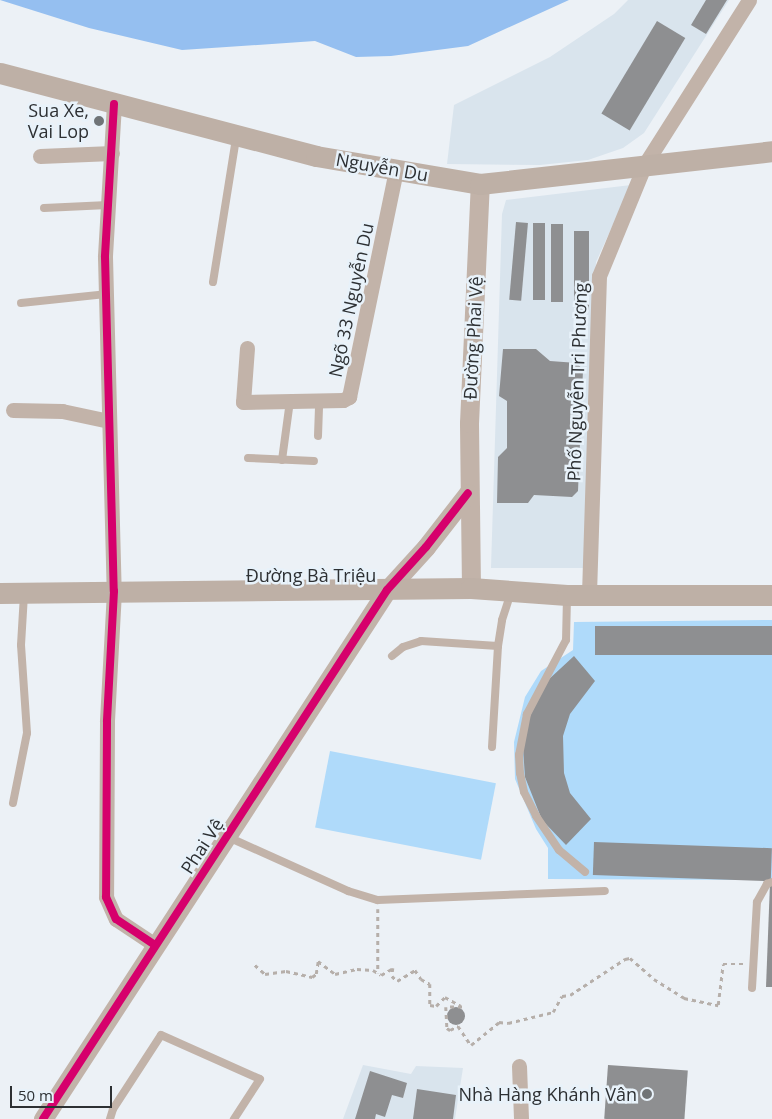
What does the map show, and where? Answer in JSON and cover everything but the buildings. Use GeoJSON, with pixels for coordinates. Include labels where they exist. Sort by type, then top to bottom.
{"type":"FeatureCollection","features":[{"type":"Feature","properties":{"kind":"main road","name":"Nguyễn Du"},"geometry":{"type":"LineString","coordinates":[[0,73],[316,156],[480,184],[772,151]]}},
{"type":"Feature","properties":{"kind":"main road","name":"Đường Bà Triệu"},"geometry":{"type":"LineString","coordinates":[[0,593],[471,588],[567,595],[772,596]]}},
{"type":"Feature","properties":{"kind":"street","name":"Phố Nguyễn Tri Phương"},"geometry":{"type":"LineString","coordinates":[[589,594],[598,283],[646,164],[749,0]]}},
{"type":"Feature","properties":{"kind":"street"},"geometry":{"type":"LineString","coordinates":[[114,104],[108,205],[106,294],[114,591],[107,722],[106,897],[116,919],[155,946]]}},
{"type":"Feature","properties":{"kind":"street"},"geometry":{"type":"LineString","coordinates":[[40,156],[112,153]]}},
{"type":"Feature","properties":{"kind":"street","name":"Ngõ 33 Nguyễn Du"},"geometry":{"type":"LineString","coordinates":[[247,348],[243,402],[343,400],[349,396],[353,387],[396,170]]}},
{"type":"Feature","properties":{"kind":"street","name":"Đường Phai Vệ"},"geometry":{"type":"LineString","coordinates":[[471,588],[468,493],[480,184]]}},
{"type":"Feature","properties":{"kind":"street"},"geometry":{"type":"LineString","coordinates":[[13,410],[62,410],[109,422]]}},
{"type":"Feature","properties":{"kind":"street"},"geometry":{"type":"LineString","coordinates":[[387,590],[426,547],[468,493]]}},
{"type":"Feature","properties":{"kind":"street","name":"Phai Vệ"},"geometry":{"type":"LineString","coordinates":[[43,1119],[387,590]]}},
{"type":"Feature","properties":{"kind":"street"},"geometry":{"type":"LineString","coordinates":[[519,1066],[520,1119]]}},
{"type":"Feature","properties":{"kind":"lane"},"geometry":{"type":"LineString","coordinates":[[213,282],[237,136]]}},
{"type":"Feature","properties":{"kind":"lane"},"geometry":{"type":"LineString","coordinates":[[44,208],[108,205]]}},
{"type":"Feature","properties":{"kind":"lane"},"geometry":{"type":"LineString","coordinates":[[21,303],[106,294]]}},
{"type":"Feature","properties":{"kind":"lane"},"geometry":{"type":"LineString","coordinates":[[318,436],[319,400]]}},
{"type":"Feature","properties":{"kind":"lane"},"geometry":{"type":"LineString","coordinates":[[282,460],[290,401]]}},
{"type":"Feature","properties":{"kind":"lane"},"geometry":{"type":"LineString","coordinates":[[248,458],[314,461]]}},
{"type":"Feature","properties":{"kind":"lane"},"geometry":{"type":"LineString","coordinates":[[492,747],[498,646],[502,620],[512,591]]}},
{"type":"Feature","properties":{"kind":"lane"},"geometry":{"type":"LineString","coordinates":[[13,803],[27,733],[21,645],[25,592]]}},
{"type":"Feature","properties":{"kind":"lane"},"geometry":{"type":"LineString","coordinates":[[567,595],[566,640],[526,714],[520,747],[520,773],[524,792],[536,816],[558,850],[585,872]]}},
{"type":"Feature","properties":{"kind":"lane"},"geometry":{"type":"LineString","coordinates":[[392,656],[403,647],[421,641],[498,646]]}},
{"type":"Feature","properties":{"kind":"lane"},"geometry":{"type":"LineString","coordinates":[[227,836],[348,891],[378,900],[605,891]]}},
{"type":"Feature","properties":{"kind":"lane"},"geometry":{"type":"LineString","coordinates":[[752,988],[757,902],[767,884],[772,882]]}},
{"type":"Feature","properties":{"kind":"lane"},"geometry":{"type":"LineString","coordinates":[[110,1119],[113,1109],[161,1035],[260,1079],[234,1119]]}},
{"type":"Feature","properties":{"kind":"path"},"geometry":{"type":"LineString","coordinates":[[378,900],[378,973]]}},
{"type":"Feature","properties":{"kind":"path"},"geometry":{"type":"LineString","coordinates":[[255,965],[265,974],[286,971],[312,977],[316,974],[318,961],[335,974],[358,969],[385,974],[393,968],[392,976],[397,981],[412,970],[417,972],[421,979],[430,984],[430,1006],[436,1006],[448,997],[462,1007],[446,1007],[447,1028],[450,1030],[458,1026],[472,1045],[499,1022],[508,1024],[553,1012],[562,996],[570,995],[625,959],[630,958],[654,978],[684,998],[718,1005],[723,964],[754,964]]}},
{"type":"Feature","properties":{"kind":"shaded area"},"geometry":{"type":"Polygon","coordinates":[[[0,0],[569,0],[468,46],[391,56],[356,57],[315,41],[182,50],[89,28],[0,0]]]}},
{"type":"Feature","properties":{"kind":"shaded area"},"geometry":{"type":"Polygon","coordinates":[[[628,0],[729,0],[644,133],[623,148],[588,160],[540,165],[447,164],[454,105],[550,57],[614,14],[628,0]]]}},
{"type":"Feature","properties":{"kind":"shaded area"},"geometry":{"type":"Polygon","coordinates":[[[631,185],[596,262],[585,568],[491,568],[502,214],[506,200],[631,185]]]}},
{"type":"Feature","properties":{"kind":"shaded area"},"geometry":{"type":"Polygon","coordinates":[[[772,620],[772,880],[548,879],[548,848],[536,829],[515,779],[514,742],[525,697],[541,671],[573,650],[574,622],[772,620]]]}},
{"type":"Feature","properties":{"kind":"shaded area"},"geometry":{"type":"Polygon","coordinates":[[[330,751],[496,783],[481,860],[315,828],[330,751]]]}},
{"type":"Feature","properties":{"kind":"shaded area"},"geometry":{"type":"Polygon","coordinates":[[[363,1065],[411,1074],[416,1066],[463,1068],[455,1119],[343,1119],[363,1065]]]}},
{"type":"Feature","properties":{"kind":"cycle path"},"geometry":{"type":"LineString","coordinates":[[114,104],[105,257],[114,591],[107,722],[106,897],[116,919],[155,945]]}},
{"type":"Feature","properties":{"kind":"cycle path"},"geometry":{"type":"LineString","coordinates":[[43,1119],[387,590],[426,547],[468,493]]}},
{"type":"Feature","properties":{"kind":"place","name":"Sua Xe, Vai Lop"},"geometry":{"type":"Point","coordinates":[99,121]}},
{"type":"Feature","properties":{"kind":"place","name":"Nhà Hàng Khánh Vân"},"geometry":{"type":"Point","coordinates":[647,1094]}}]}
